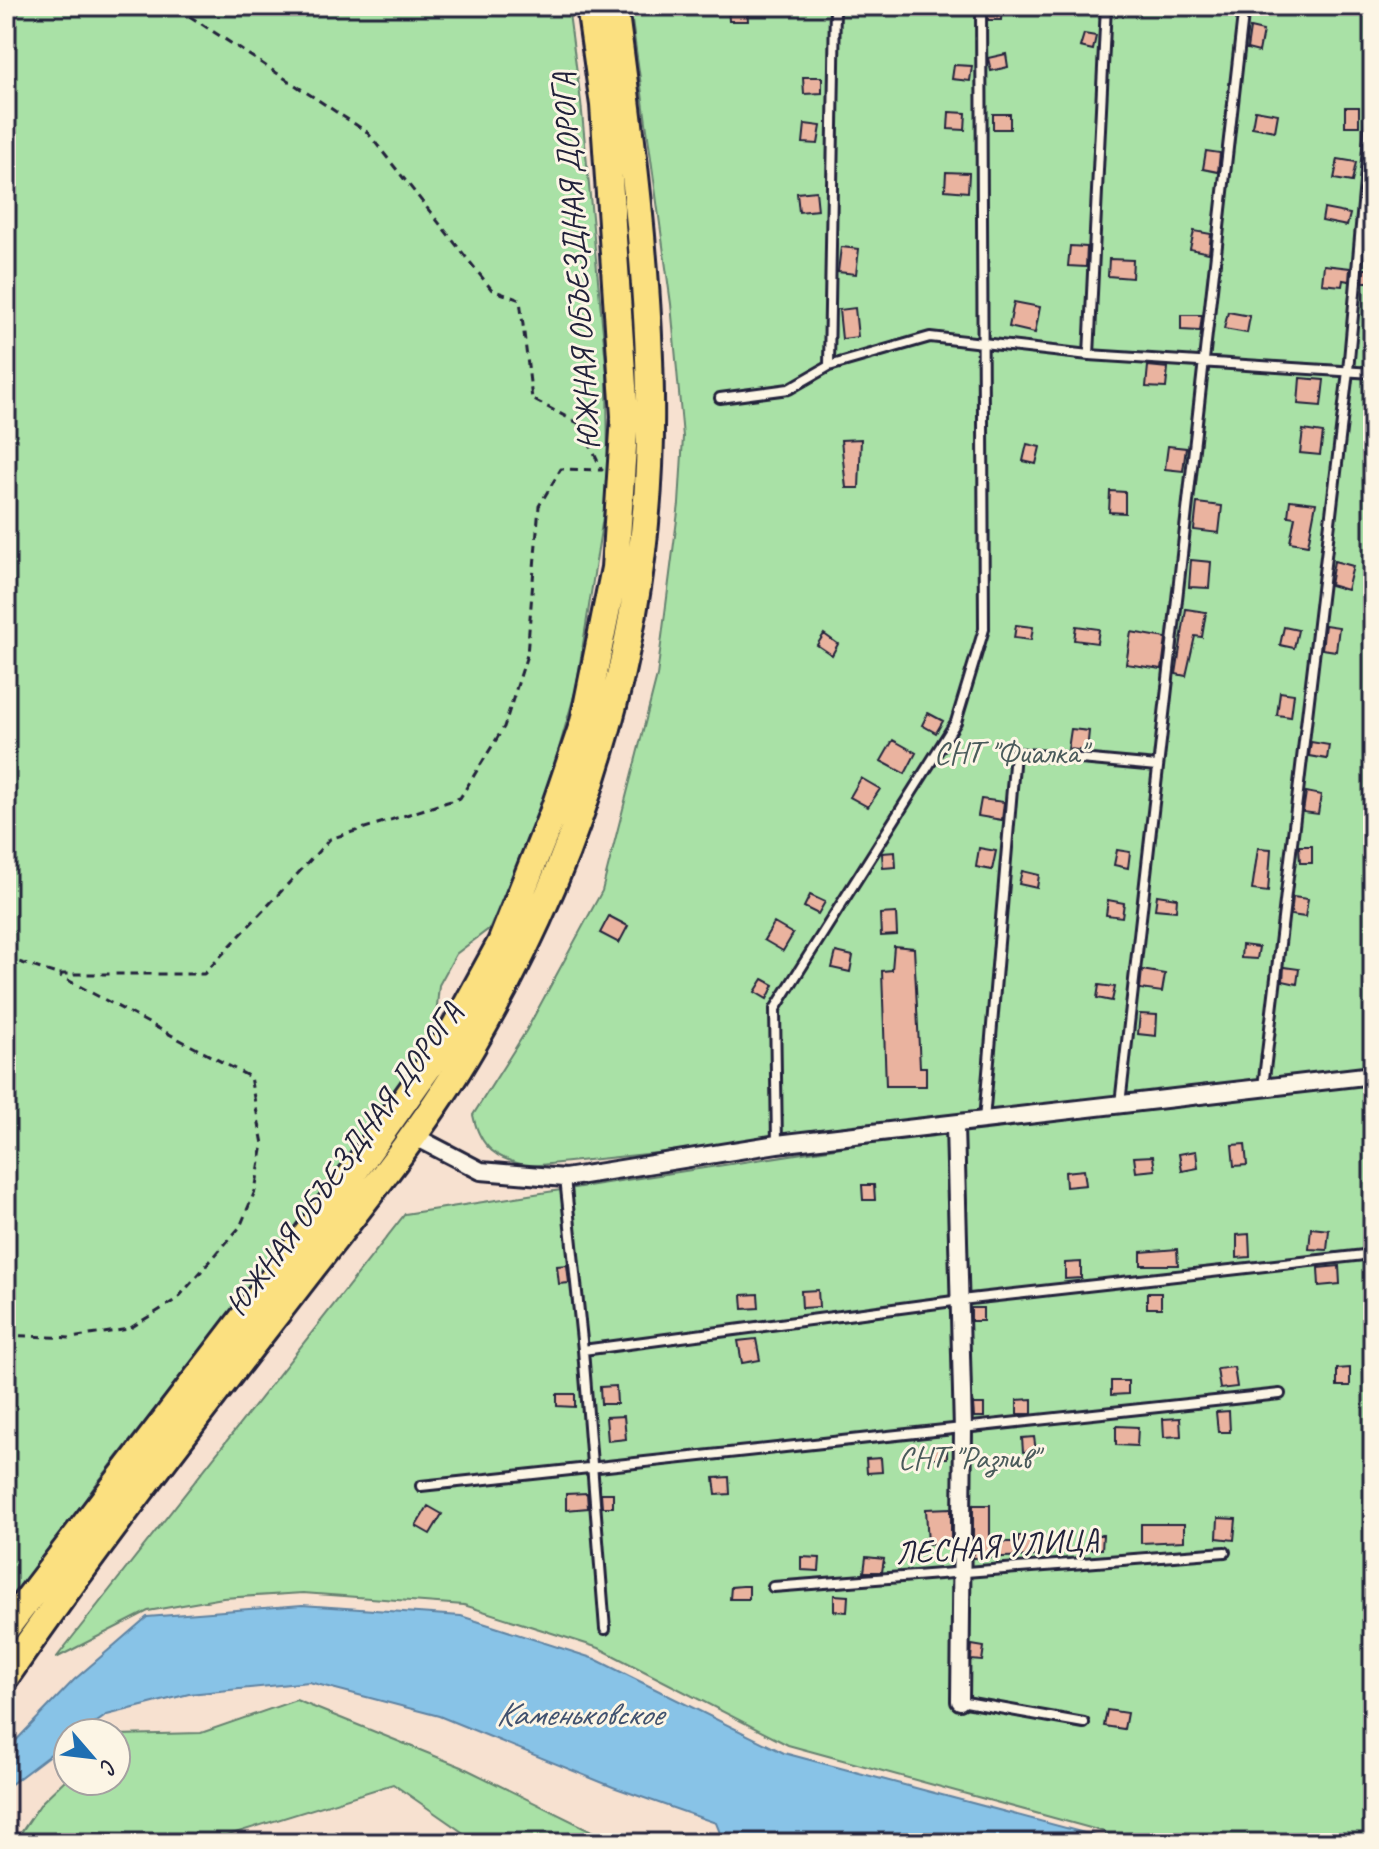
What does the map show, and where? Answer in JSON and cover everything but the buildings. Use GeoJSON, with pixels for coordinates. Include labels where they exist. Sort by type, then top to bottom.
{"type":"FeatureCollection","features":[{"type":"Feature","properties":{"kind":"main road","name":"ЮЖНАЯ ОБЪЕЗДНАЯ ДОРОГА"},"geometry":{"type":"LineString","coordinates":[[6,1676],[409,1118],[501,943],[553,813],[584,722],[615,568],[625,416],[604,105],[590,6]]}},
{"type":"Feature","properties":{"kind":"main road","name":"ЮЖНАЯ ОБЪЕЗДНАЯ ДОРОГА"},"geometry":{"type":"LineString","coordinates":[[6,1628],[409,1118],[471,1049],[521,956],[584,807],[617,697],[630,627],[643,532],[650,398],[645,284],[614,6]]}},
{"type":"Feature","properties":{"kind":"street"},"geometry":{"type":"LineString","coordinates":[[409,1118],[481,1171],[565,1178],[777,1144],[955,1126],[984,1120],[1373,1075]]}},
{"type":"Feature","properties":{"kind":"street"},"geometry":{"type":"LineString","coordinates":[[955,1126],[963,1430],[960,1701]]}},
{"type":"Feature","properties":{"kind":"lane"},"geometry":{"type":"LineString","coordinates":[[829,366],[835,6]]}},
{"type":"Feature","properties":{"kind":"lane"},"geometry":{"type":"LineString","coordinates":[[777,1144],[775,1009],[956,722],[984,629],[981,6]]}},
{"type":"Feature","properties":{"kind":"lane"},"geometry":{"type":"LineString","coordinates":[[1089,355],[1106,6]]}},
{"type":"Feature","properties":{"kind":"lane"},"geometry":{"type":"LineString","coordinates":[[1120,1105],[1244,6]]}},
{"type":"Feature","properties":{"kind":"lane"},"geometry":{"type":"LineString","coordinates":[[1263,1087],[1348,371],[1373,92]]}},
{"type":"Feature","properties":{"kind":"lane"},"geometry":{"type":"LineString","coordinates":[[720,398],[789,389],[829,366],[930,337],[1089,355],[1373,373]]}},
{"type":"Feature","properties":{"kind":"lane"},"geometry":{"type":"LineString","coordinates":[[984,1120],[1015,753],[1157,766]]}},
{"type":"Feature","properties":{"kind":"lane"},"geometry":{"type":"LineString","coordinates":[[565,1178],[583,1350],[605,1629]]}},
{"type":"Feature","properties":{"kind":"lane"},"geometry":{"type":"LineString","coordinates":[[583,1350],[961,1300],[1373,1254]]}},
{"type":"Feature","properties":{"kind":"lane"},"geometry":{"type":"LineString","coordinates":[[421,1486],[1280,1394]]}},
{"type":"Feature","properties":{"kind":"lane","name":"ЛЕСНАЯ УЛИЦА"},"geometry":{"type":"LineString","coordinates":[[773,1587],[1225,1552]]}},
{"type":"Feature","properties":{"kind":"lane"},"geometry":{"type":"LineString","coordinates":[[960,1701],[1084,1723]]}},
{"type":"Feature","properties":{"kind":"path"},"geometry":{"type":"LineString","coordinates":[[57,974],[204,974],[330,839],[460,798],[504,727],[527,655],[539,506],[561,469],[602,470],[580,424],[532,399],[520,300],[492,290],[367,132],[174,6]]}},
{"type":"Feature","properties":{"kind":"path"},"geometry":{"type":"LineString","coordinates":[[6,958],[57,974],[250,1077],[263,1144],[255,1191],[240,1227],[177,1299],[129,1329],[71,1338],[6,1335]]}},
{"type":"Feature","properties":{"kind":"path"},"geometry":{"type":"LineString","coordinates":[[337,1831],[337,1843]]}},
{"type":"Feature","properties":{"kind":"green space"},"geometry":{"type":"Polygon","coordinates":[[[6,6],[568,6],[581,102],[607,374],[608,485],[576,689],[543,804],[490,928],[456,954],[439,985],[435,1028],[374,1127],[94,1487],[6,1614],[6,6]]]}},
{"type":"Feature","properties":{"kind":"green space"},"geometry":{"type":"Polygon","coordinates":[[[630,6],[1373,6],[1373,1843],[1108,1843],[1105,1832],[788,1745],[599,1648],[464,1605],[303,1593],[223,1598],[148,1611],[56,1658],[405,1214],[1096,1108],[530,1166],[499,1156],[480,1136],[473,1115],[526,1031],[602,891],[657,676],[679,504],[683,437],[671,304],[630,6]]]}},
{"type":"Feature","properties":{"kind":"green space"},"geometry":{"type":"Polygon","coordinates":[[[296,1700],[462,1767],[616,1843],[478,1843],[393,1784],[203,1843],[14,1843],[52,1792],[52,1797],[132,1797],[132,1735],[201,1733],[296,1700]]]}},
{"type":"Feature","properties":{"kind":"water","name":"Каменьковское"},"geometry":{"type":"Polygon","coordinates":[[[302,1605],[461,1616],[595,1659],[784,1753],[1096,1836],[1097,1843],[724,1843],[716,1823],[613,1787],[439,1716],[309,1682],[189,1694],[104,1717],[52,1717],[52,1753],[6,1788],[6,1751],[74,1680],[147,1617],[302,1605]]]}},
{"type":"Feature","properties":{"kind":"park label","name":"СНТ \"Фиалка\""},"geometry":{"type":"Point","coordinates":[1010,752]}},
{"type":"Feature","properties":{"kind":"park label","name":"СНТ \"Разлив\""},"geometry":{"type":"Point","coordinates":[968,1457]}}]}
